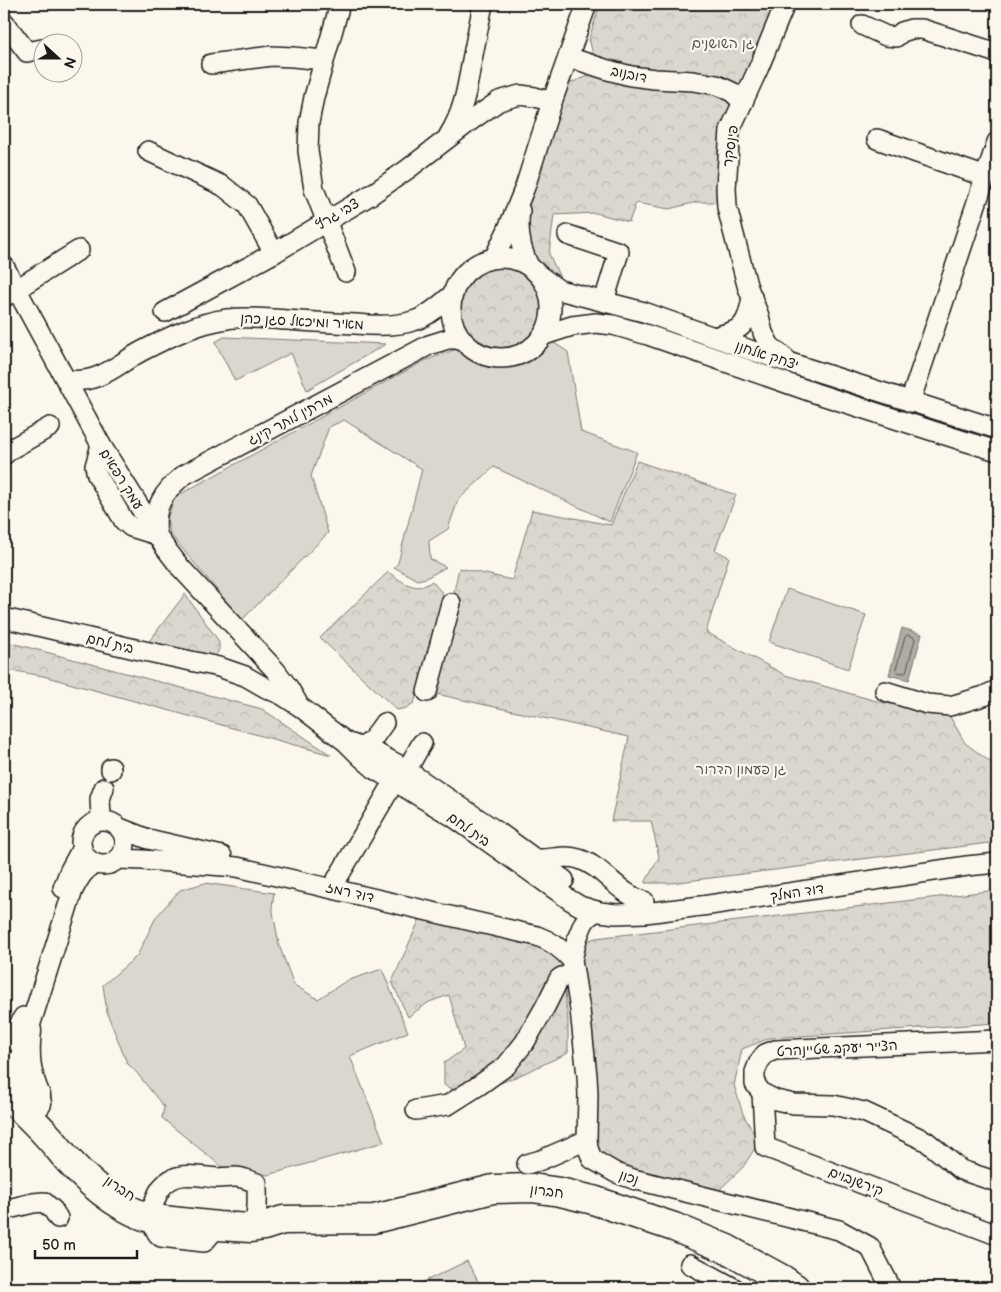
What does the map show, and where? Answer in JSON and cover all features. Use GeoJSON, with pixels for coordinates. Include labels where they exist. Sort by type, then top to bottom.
{"type":"FeatureCollection","features":[{"type":"Feature","properties":{"kind":"highway"},"geometry":{"type":"LineString","coordinates":[[16,1037],[25,1047],[27,1068],[39,1104]]}},
{"type":"Feature","properties":{"kind":"highway","name":"חברון"},"geometry":{"type":"LineString","coordinates":[[4,1064],[92,1168],[107,1181],[153,1213],[218,1226],[274,1217],[283,1220],[374,1219],[493,1189],[532,1188],[593,1200],[674,1226],[727,1250],[782,1279],[795,1288]]}},
{"type":"Feature","properties":{"kind":"highway","name":"חברון"},"geometry":{"type":"LineString","coordinates":[[4,1092],[101,1191],[126,1208],[144,1216],[175,1210],[224,1214],[254,1221]]}},
{"type":"Feature","properties":{"kind":"street"},"geometry":{"type":"LineString","coordinates":[[340,4],[310,114],[307,137],[314,188],[346,272]]}},
{"type":"Feature","properties":{"kind":"street"},"geometry":{"type":"LineString","coordinates":[[446,140],[461,112],[483,4]]}},
{"type":"Feature","properties":{"kind":"street"},"geometry":{"type":"LineString","coordinates":[[494,258],[525,187],[552,102],[587,4]]}},
{"type":"Feature","properties":{"kind":"street","name":"פינסקר"},"geometry":{"type":"LineString","coordinates":[[785,4],[730,130],[726,188],[732,231],[763,333],[770,346],[795,364]]}},
{"type":"Feature","properties":{"kind":"street"},"geometry":{"type":"LineString","coordinates":[[4,22],[27,52],[32,51]]}},
{"type":"Feature","properties":{"kind":"street"},"geometry":{"type":"LineString","coordinates":[[862,25],[886,36],[896,37],[902,32],[911,29],[922,29],[997,53]]}},
{"type":"Feature","properties":{"kind":"street"},"geometry":{"type":"LineString","coordinates":[[211,64],[271,56],[324,60]]}},
{"type":"Feature","properties":{"kind":"street","name":"דובנוב"},"geometry":{"type":"LineString","coordinates":[[568,57],[631,76],[717,85],[732,92],[743,102]]}},
{"type":"Feature","properties":{"kind":"street"},"geometry":{"type":"LineString","coordinates":[[467,89],[480,98],[499,102]]}},
{"type":"Feature","properties":{"kind":"street","name":"צבי גרץ"},"geometry":{"type":"LineString","coordinates":[[165,312],[274,252],[372,194],[499,102],[520,95],[552,102]]}},
{"type":"Feature","properties":{"kind":"street"},"geometry":{"type":"LineString","coordinates":[[877,139],[986,177]]}},
{"type":"Feature","properties":{"kind":"street"},"geometry":{"type":"LineString","coordinates":[[910,402],[997,143]]}},
{"type":"Feature","properties":{"kind":"street"},"geometry":{"type":"LineString","coordinates":[[148,151],[223,186],[247,205],[274,252]]}},
{"type":"Feature","properties":{"kind":"street"},"geometry":{"type":"LineString","coordinates":[[525,187],[520,214],[519,238],[522,250],[548,290],[552,305],[550,321],[544,335],[533,348],[519,356],[503,359],[486,357],[472,350],[460,339],[453,325],[450,309],[457,283],[464,274],[473,266],[494,258],[518,260],[535,271]]}},
{"type":"Feature","properties":{"kind":"street"},"geometry":{"type":"LineString","coordinates":[[568,235],[619,252],[604,301]]}},
{"type":"Feature","properties":{"kind":"street"},"geometry":{"type":"LineString","coordinates":[[10,293],[79,250]]}},
{"type":"Feature","properties":{"kind":"street","name":"עמק רפאים"},"geometry":{"type":"LineString","coordinates":[[4,266],[10,293],[66,380],[101,445],[157,535],[180,567],[282,678],[299,706]]}},
{"type":"Feature","properties":{"kind":"street","name":"יצחק אלחנן"},"geometry":{"type":"LineString","coordinates":[[535,271],[559,290],[644,312],[713,337],[997,429]]}},
{"type":"Feature","properties":{"kind":"street","name":"מאיר ומיכאל סגן כהן"},"geometry":{"type":"LineString","coordinates":[[66,380],[86,380],[102,375],[176,334],[212,321],[240,317],[394,325],[418,320],[453,294]]}},
{"type":"Feature","properties":{"kind":"street"},"geometry":{"type":"LineString","coordinates":[[713,337],[730,333],[743,325],[749,316],[752,296]]}},
{"type":"Feature","properties":{"kind":"street","name":"יצחק אלחנן"},"geometry":{"type":"LineString","coordinates":[[544,335],[572,326],[596,323],[613,325],[648,335],[815,394],[997,451]]}},
{"type":"Feature","properties":{"kind":"street","name":"מרתין לותר קינג"},"geometry":{"type":"LineString","coordinates":[[157,535],[156,518],[163,496],[171,485],[184,475],[429,346],[448,339],[460,339]]}},
{"type":"Feature","properties":{"kind":"street"},"geometry":{"type":"LineString","coordinates":[[4,455],[50,427]]}},
{"type":"Feature","properties":{"kind":"street"},"geometry":{"type":"LineString","coordinates":[[427,692],[451,603]]}},
{"type":"Feature","properties":{"kind":"street","name":"בית לחם"},"geometry":{"type":"LineString","coordinates":[[4,618],[219,667],[268,682],[282,695],[354,745],[367,763],[400,779],[536,859],[597,905]]}},
{"type":"Feature","properties":{"kind":"street"},"geometry":{"type":"LineString","coordinates":[[245,676],[253,655],[251,644]]}},
{"type":"Feature","properties":{"kind":"street"},"geometry":{"type":"LineString","coordinates":[[884,691],[927,704],[950,706],[997,690]]}},
{"type":"Feature","properties":{"kind":"street"},"geometry":{"type":"LineString","coordinates":[[354,745],[372,740],[384,723]]}},
{"type":"Feature","properties":{"kind":"street"},"geometry":{"type":"LineString","coordinates":[[336,884],[345,877],[422,743]]}},
{"type":"Feature","properties":{"kind":"street","name":"בית לחם"},"geometry":{"type":"LineString","coordinates":[[400,779],[570,900],[580,906],[597,905]]}},
{"type":"Feature","properties":{"kind":"street"},"geometry":{"type":"LineString","coordinates":[[101,816],[100,799],[104,788]]}},
{"type":"Feature","properties":{"kind":"street"},"geometry":{"type":"LineString","coordinates":[[108,821],[120,828],[124,834],[126,844],[124,851],[118,859],[110,864],[102,865],[96,864],[87,858],[82,848],[81,839],[88,826],[94,822],[108,821]]}},
{"type":"Feature","properties":{"kind":"street","name":"דוד רמז"},"geometry":{"type":"LineString","coordinates":[[120,828],[148,839],[273,868],[537,936],[558,946],[573,967]]}},
{"type":"Feature","properties":{"kind":"street"},"geometry":{"type":"LineString","coordinates":[[16,1037],[11,1037],[22,1019],[61,894],[70,870],[82,848]]}},
{"type":"Feature","properties":{"kind":"street","name":"דוד המלך"},"geometry":{"type":"LineString","coordinates":[[597,905],[725,892],[997,854]]}},
{"type":"Feature","properties":{"kind":"street"},"geometry":{"type":"LineString","coordinates":[[536,859],[577,858],[595,866],[626,893],[644,901]]}},
{"type":"Feature","properties":{"kind":"street","name":"דוד רמז"},"geometry":{"type":"LineString","coordinates":[[118,859],[237,867],[336,884]]}},
{"type":"Feature","properties":{"kind":"street","name":"דוד המלך"},"geometry":{"type":"LineString","coordinates":[[597,905],[625,914],[689,908],[997,863]]}},
{"type":"Feature","properties":{"kind":"street"},"geometry":{"type":"LineString","coordinates":[[4,1064],[19,1046],[16,1037],[73,890],[84,872],[96,864]]}},
{"type":"Feature","properties":{"kind":"street","name":"נכון"},"geometry":{"type":"LineString","coordinates":[[597,905],[583,924],[577,939],[573,967],[587,1076],[586,1140],[592,1159],[616,1173],[633,1179],[838,1230],[870,1247],[891,1288]]}},
{"type":"Feature","properties":{"kind":"street"},"geometry":{"type":"LineString","coordinates":[[416,1110],[448,1105],[506,1066],[525,1042],[562,976],[573,967]]}},
{"type":"Feature","properties":{"kind":"street","name":"הצייר יעקב שטיינהרט"},"geometry":{"type":"LineString","coordinates":[[762,1093],[756,1084],[755,1072],[765,1054],[775,1050],[997,1040]]}},
{"type":"Feature","properties":{"kind":"street"},"geometry":{"type":"LineString","coordinates":[[762,1093],[776,1100],[794,1104],[833,1105],[864,1112],[926,1141],[961,1170],[997,1182]]}},
{"type":"Feature","properties":{"kind":"street","name":"קירשנבוים"},"geometry":{"type":"LineString","coordinates":[[762,1093],[765,1147],[997,1235]]}},
{"type":"Feature","properties":{"kind":"street"},"geometry":{"type":"LineString","coordinates":[[527,1164],[541,1160],[586,1140]]}},
{"type":"Feature","properties":{"kind":"street"},"geometry":{"type":"LineString","coordinates":[[153,1213],[158,1193],[173,1178],[186,1175],[240,1178],[257,1183],[254,1221]]}},
{"type":"Feature","properties":{"kind":"street"},"geometry":{"type":"LineString","coordinates":[[4,1210],[44,1202],[53,1210],[58,1218]]}},
{"type":"Feature","properties":{"kind":"street"},"geometry":{"type":"LineString","coordinates":[[690,1264],[734,1288]]}},
{"type":"Feature","properties":{"kind":"green space","name":"גן השושנים"},"geometry":{"type":"Polygon","coordinates":[[[600,4],[781,4],[743,92],[678,76],[602,61],[593,54],[589,39],[600,4]]]}},
{"type":"Feature","properties":{"kind":"green space"},"geometry":{"type":"Polygon","coordinates":[[[600,75],[698,86],[738,101],[719,202],[697,202],[669,209],[636,203],[629,222],[596,213],[554,215],[549,254],[561,280],[535,266],[528,251],[527,209],[561,96],[570,83],[586,77],[600,75]]]}},
{"type":"Feature","properties":{"kind":"green space"},"geometry":{"type":"Polygon","coordinates":[[[492,260],[510,260],[528,268],[541,281],[549,299],[546,327],[528,348],[510,356],[492,356],[474,348],[461,335],[453,317],[453,299],[461,281],[474,268],[492,260]]]}},
{"type":"Feature","properties":{"kind":"green space"},"geometry":{"type":"Polygon","coordinates":[[[224,337],[386,344],[307,390],[291,353],[235,381],[215,342],[224,337]]]}},
{"type":"Feature","properties":{"kind":"green space"},"geometry":{"type":"Polygon","coordinates":[[[551,341],[568,352],[581,432],[637,452],[610,522],[494,467],[458,500],[448,529],[429,541],[430,559],[446,567],[426,578],[417,580],[394,567],[398,563],[422,469],[344,420],[329,427],[311,476],[328,533],[242,620],[170,534],[167,519],[175,497],[424,361],[454,350],[465,351],[486,361],[503,364],[522,361],[551,341]]]}},
{"type":"Feature","properties":{"kind":"green space","name":"גן פעמון הדרור"},"geometry":{"type":"Polygon","coordinates":[[[637,461],[736,495],[715,550],[729,557],[706,632],[785,675],[876,701],[949,715],[965,743],[997,767],[997,842],[671,883],[645,883],[659,857],[651,821],[611,821],[629,737],[432,693],[459,568],[512,580],[532,510],[611,525],[637,461]]]}},
{"type":"Feature","properties":{"kind":"green space"},"geometry":{"type":"Polygon","coordinates":[[[388,572],[404,583],[415,587],[426,585],[432,581],[443,594],[427,663],[414,703],[406,708],[397,710],[320,638],[388,572]]]}},
{"type":"Feature","properties":{"kind":"green space"},"geometry":{"type":"Polygon","coordinates":[[[787,589],[866,615],[848,669],[769,642],[787,589]]]}},
{"type":"Feature","properties":{"kind":"green space"},"geometry":{"type":"Polygon","coordinates":[[[185,594],[218,640],[218,651],[210,659],[147,644],[185,594]]]}},
{"type":"Feature","properties":{"kind":"green space"},"geometry":{"type":"Polygon","coordinates":[[[4,641],[262,709],[331,755],[43,676],[4,669],[4,641]]]}},
{"type":"Feature","properties":{"kind":"green space"},"geometry":{"type":"Polygon","coordinates":[[[205,883],[274,893],[272,906],[279,945],[294,985],[318,999],[346,981],[382,969],[408,1032],[350,1056],[384,1142],[268,1175],[222,1167],[162,1118],[164,1107],[127,1063],[107,1013],[103,985],[137,956],[156,917],[180,890],[205,883]]]}},
{"type":"Feature","properties":{"kind":"green space"},"geometry":{"type":"Polygon","coordinates":[[[997,890],[997,1023],[770,1038],[742,1049],[734,1085],[743,1114],[759,1142],[743,1167],[714,1195],[647,1179],[597,1155],[578,943],[596,938],[997,890]]]}},
{"type":"Feature","properties":{"kind":"green space"},"geometry":{"type":"Polygon","coordinates":[[[421,916],[534,943],[560,958],[568,1021],[568,1053],[466,1097],[444,1085],[444,1063],[464,1049],[449,995],[429,1002],[408,1017],[392,982],[421,916]]]}},
{"type":"Feature","properties":{"kind":"green space"},"geometry":{"type":"Polygon","coordinates":[[[467,1261],[481,1288],[411,1288],[467,1261]]]}},
{"type":"Feature","properties":{"kind":"water"},"geometry":{"type":"Polygon","coordinates":[[[902,628],[922,634],[909,680],[889,675],[902,628]]]}}]}
